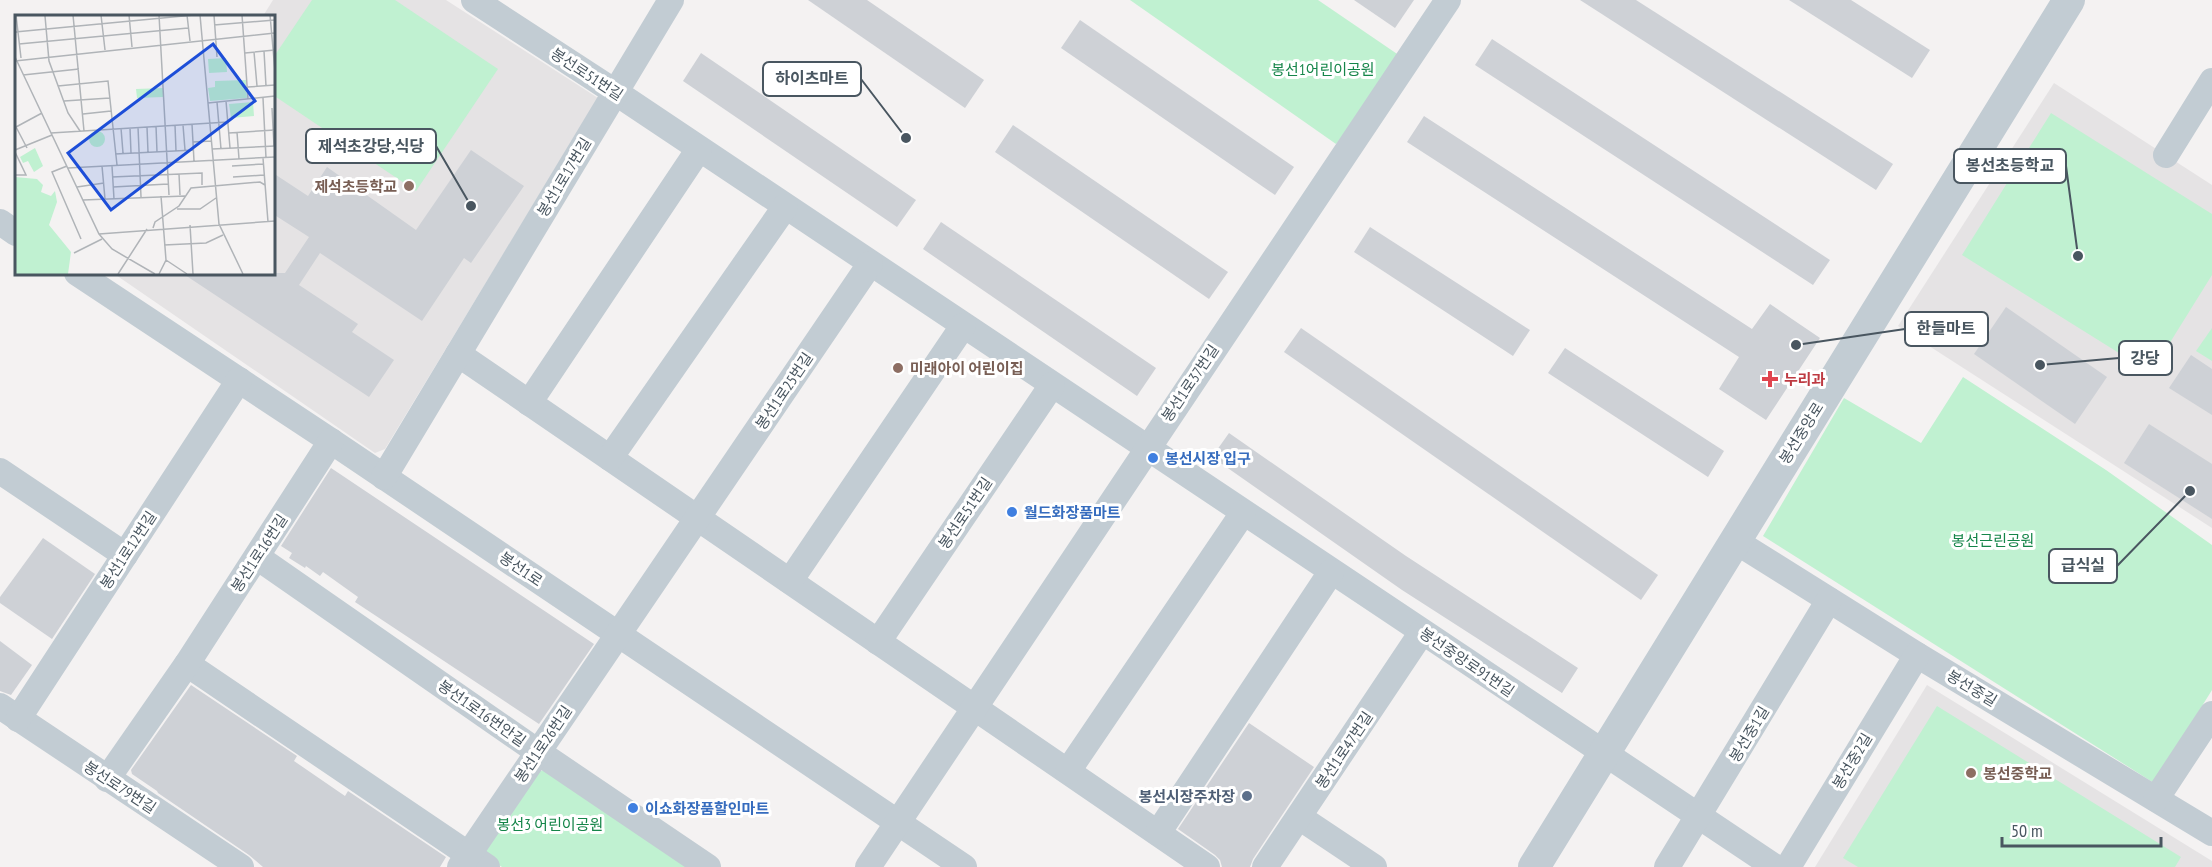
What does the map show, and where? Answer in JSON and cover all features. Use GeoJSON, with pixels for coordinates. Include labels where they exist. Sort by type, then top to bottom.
{"type":"FeatureCollection","features":[{"type":"Feature","properties":{"kind":"street","name":"봉선로51번길"},"geometry":{"type":"LineString","coordinates":[[474,0],[1147,449]]}},
{"type":"Feature","properties":{"kind":"street","name":"봉선1로17번길"},"geometry":{"type":"LineString","coordinates":[[384,477],[671,0]]}},
{"type":"Feature","properties":{"kind":"street","name":"봉선1로37번길"},"geometry":{"type":"LineString","coordinates":[[868,867],[1448,0]]}},
{"type":"Feature","properties":{"kind":"street","name":"봉선중앙로"},"geometry":{"type":"LineString","coordinates":[[1533,867],[2068,0]]}},
{"type":"Feature","properties":{"kind":"street"},"geometry":{"type":"LineString","coordinates":[[2166,155],[2212,81]]}},
{"type":"Feature","properties":{"kind":"street"},"geometry":{"type":"LineString","coordinates":[[529,403],[699,149]]}},
{"type":"Feature","properties":{"kind":"street"},"geometry":{"type":"LineString","coordinates":[[604,454],[786,207]]}},
{"type":"Feature","properties":{"kind":"street"},"geometry":{"type":"LineString","coordinates":[[0,222],[15,232]]}},
{"type":"Feature","properties":{"kind":"street","name":"봉선1로25번길"},"geometry":{"type":"LineString","coordinates":[[618,634],[870,264]]}},
{"type":"Feature","properties":{"kind":"street","name":"봉선1로"},"geometry":{"type":"LineString","coordinates":[[79,274],[332,441],[964,867]]}},
{"type":"Feature","properties":{"kind":"street"},"geometry":{"type":"LineString","coordinates":[[790,581],[963,326]]}},
{"type":"Feature","properties":{"kind":"street"},"geometry":{"type":"LineString","coordinates":[[458,354],[1207,867]]}},
{"type":"Feature","properties":{"kind":"street","name":"봉선1로12번길"},"geometry":{"type":"LineString","coordinates":[[9,713],[125,555],[238,380]]}},
{"type":"Feature","properties":{"kind":"street","name":"봉선로51번길"},"geometry":{"type":"LineString","coordinates":[[878,642],[1052,385]]}},
{"type":"Feature","properties":{"kind":"street","name":"봉선1로16번길"},"geometry":{"type":"LineString","coordinates":[[107,779],[187,664],[332,441]]}},
{"type":"Feature","properties":{"kind":"street","name":"봉선중앙로91번길"},"geometry":{"type":"LineString","coordinates":[[1147,449],[1775,867]]}},
{"type":"Feature","properties":{"kind":"street"},"geometry":{"type":"LineString","coordinates":[[0,471],[125,555]]}},
{"type":"Feature","properties":{"kind":"street"},"geometry":{"type":"LineString","coordinates":[[1068,771],[1243,513]]}},
{"type":"Feature","properties":{"kind":"street","name":"봉선중길"},"geometry":{"type":"LineString","coordinates":[[1735,541],[1917,655],[2212,833]]}},
{"type":"Feature","properties":{"kind":"street","name":"봉선1로16번안길"},"geometry":{"type":"LineString","coordinates":[[257,556],[538,752],[708,867]]}},
{"type":"Feature","properties":{"kind":"street"},"geometry":{"type":"LineString","coordinates":[[1158,833],[1331,572]]}},
{"type":"Feature","properties":{"kind":"street","name":"봉선중1길"},"geometry":{"type":"LineString","coordinates":[[1667,867],[1829,600]]}},
{"type":"Feature","properties":{"kind":"street","name":"봉선1로47번길"},"geometry":{"type":"LineString","coordinates":[[1265,867],[1422,632]]}},
{"type":"Feature","properties":{"kind":"street","name":"봉선1로26번길"},"geometry":{"type":"LineString","coordinates":[[187,664],[323,756],[471,863],[538,752],[618,634]]}},
{"type":"Feature","properties":{"kind":"street","name":"봉선중2길"},"geometry":{"type":"LineString","coordinates":[[1788,867],[1917,655]]}},
{"type":"Feature","properties":{"kind":"street","name":"봉선로79번길"},"geometry":{"type":"LineString","coordinates":[[9,713],[241,867]]}},
{"type":"Feature","properties":{"kind":"street"},"geometry":{"type":"LineString","coordinates":[[2156,799],[2212,714]]}},
{"type":"Feature","properties":{"kind":"street"},"geometry":{"type":"LineString","coordinates":[[1299,817],[1374,867]]}},
{"type":"Feature","properties":{"kind":"shaded area","name":"제석초등학교"},"geometry":{"type":"Polygon","coordinates":[[[273,0],[446,0],[598,98],[385,449],[375,453],[114,274],[274,274],[274,15],[264,15],[273,0]]]}},
{"type":"Feature","properties":{"kind":"shaded area"},"geometry":{"type":"Polygon","coordinates":[[[2054,83],[2212,185],[2212,528],[1898,326],[2054,83]]]}},
{"type":"Feature","properties":{"kind":"shaded area","name":"봉선중학교"},"geometry":{"type":"Polygon","coordinates":[[[1927,685],[2212,861],[2212,867],[1815,867],[1927,685]]]}},
{"type":"Feature","properties":{"kind":"green space"},"geometry":{"type":"Polygon","coordinates":[[[312,0],[395,0],[498,69],[416,191],[274,96],[274,57],[312,0]]]}},
{"type":"Feature","properties":{"kind":"green space","name":"봉선1어린이공원"},"geometry":{"type":"Polygon","coordinates":[[[1130,0],[1318,0],[1406,60],[1336,144],[1130,0]]]}},
{"type":"Feature","properties":{"kind":"green space"},"geometry":{"type":"Polygon","coordinates":[[[2051,113],[2212,214],[2212,275],[2151,373],[1962,255],[2051,113]]]}},
{"type":"Feature","properties":{"kind":"green space"},"geometry":{"type":"Polygon","coordinates":[[[2212,328],[2212,361],[2196,351],[2212,328]]]}},
{"type":"Feature","properties":{"kind":"green space","name":"봉선근린공원"},"geometry":{"type":"Polygon","coordinates":[[[1963,377],[2106,470],[2212,545],[2212,690],[2154,783],[1763,536],[1844,398],[1921,443],[1963,377]]]}},
{"type":"Feature","properties":{"kind":"green space","name":"봉선중학교"},"geometry":{"type":"Polygon","coordinates":[[[1937,706],[2181,857],[2175,867],[1858,867],[1843,858],[1937,706]]]}},
{"type":"Feature","properties":{"kind":"green space","name":"봉선3 어린이공원"},"geometry":{"type":"Polygon","coordinates":[[[546,770],[688,867],[502,867],[479,851],[533,772],[546,770]]]}},
{"type":"Feature","properties":{"kind":"building"},"geometry":{"type":"Polygon","coordinates":[[[808,0],[867,0],[984,80],[965,108],[808,0]]]}},
{"type":"Feature","properties":{"kind":"building"},"geometry":{"type":"Polygon","coordinates":[[[1354,0],[1414,0],[1395,28],[1354,0]]]}},
{"type":"Feature","properties":{"kind":"building"},"geometry":{"type":"Polygon","coordinates":[[[1580,0],[1636,0],[1893,164],[1876,190],[1580,0]]]}},
{"type":"Feature","properties":{"kind":"building"},"geometry":{"type":"Polygon","coordinates":[[[1789,0],[1851,0],[1930,50],[1912,78],[1789,0]]]}},
{"type":"Feature","properties":{"kind":"building"},"geometry":{"type":"Polygon","coordinates":[[[1080,20],[1294,167],[1275,195],[1061,48],[1080,20]]]}},
{"type":"Feature","properties":{"kind":"building"},"geometry":{"type":"Polygon","coordinates":[[[1492,39],[1830,260],[1813,285],[1475,65],[1492,39]]]}},
{"type":"Feature","properties":{"kind":"building"},"geometry":{"type":"Polygon","coordinates":[[[701,53],[916,200],[897,227],[683,81],[701,53]]]}},
{"type":"Feature","properties":{"kind":"building"},"geometry":{"type":"Polygon","coordinates":[[[1424,116],[1752,329],[1770,304],[1820,338],[1766,420],[1719,389],[1739,357],[1407,142],[1424,116]]]}},
{"type":"Feature","properties":{"kind":"building"},"geometry":{"type":"Polygon","coordinates":[[[1013,125],[1228,272],[1209,299],[995,152],[1013,125]]]}},
{"type":"Feature","properties":{"kind":"building"},"geometry":{"type":"Polygon","coordinates":[[[471,150],[524,186],[471,263],[464,258],[422,321],[320,253],[299,285],[358,324],[352,332],[394,360],[369,397],[184,274],[285,273],[309,237],[274,215],[274,174],[308,196],[327,167],[416,230],[471,150]]]}},
{"type":"Feature","properties":{"kind":"building"},"geometry":{"type":"Polygon","coordinates":[[[941,222],[1156,368],[1137,396],[923,249],[941,222]]]}},
{"type":"Feature","properties":{"kind":"building"},"geometry":{"type":"Polygon","coordinates":[[[1370,227],[1530,330],[1513,356],[1354,252],[1370,227]]]}},
{"type":"Feature","properties":{"kind":"building"},"geometry":{"type":"Polygon","coordinates":[[[2006,307],[2107,377],[2075,424],[1974,354],[2006,307]]]}},
{"type":"Feature","properties":{"kind":"building"},"geometry":{"type":"Polygon","coordinates":[[[1301,328],[1658,575],[1641,600],[1284,352],[1301,328]]]}},
{"type":"Feature","properties":{"kind":"building"},"geometry":{"type":"Polygon","coordinates":[[[1565,348],[1724,451],[1708,477],[1548,373],[1565,348]]]}},
{"type":"Feature","properties":{"kind":"building"},"geometry":{"type":"Polygon","coordinates":[[[2191,355],[2212,369],[2212,415],[2169,388],[2191,355]]]}},
{"type":"Feature","properties":{"kind":"building"},"geometry":{"type":"Polygon","coordinates":[[[2149,424],[2212,464],[2212,519],[2124,463],[2149,424]]]}},
{"type":"Feature","properties":{"kind":"building"},"geometry":{"type":"Polygon","coordinates":[[[1229,433],[1406,556],[1578,668],[1562,693],[1402,590],[1212,457],[1229,433]]]}},
{"type":"Feature","properties":{"kind":"building"},"geometry":{"type":"Polygon","coordinates":[[[331,468],[594,644],[539,724],[355,602],[358,597],[323,572],[320,576],[289,558],[292,553],[281,546],[331,468]]]}},
{"type":"Feature","properties":{"kind":"building"},"geometry":{"type":"Polygon","coordinates":[[[43,538],[95,574],[52,639],[0,603],[0,597],[43,538]]]}},
{"type":"Feature","properties":{"kind":"building"},"geometry":{"type":"Polygon","coordinates":[[[0,641],[32,665],[11,695],[0,691],[0,641]]]}},
{"type":"Feature","properties":{"kind":"building"},"geometry":{"type":"Polygon","coordinates":[[[191,685],[297,756],[294,761],[345,796],[348,791],[446,857],[440,867],[263,867],[132,774],[131,770],[191,685]]]}},
{"type":"Feature","properties":{"kind":"building","name":"봉선시장주차장"},"geometry":{"type":"Polygon","coordinates":[[[1249,723],[1314,767],[1250,867],[1222,867],[1215,855],[1178,829],[1249,723]]]}},
{"type":"Feature","properties":{"kind":"place","name":"하이츠마트"},"geometry":{"type":"Point","coordinates":[906,138]}},
{"type":"Feature","properties":{"kind":"place","name":"제석초등학교"},"geometry":{"type":"Point","coordinates":[409,186]}},
{"type":"Feature","properties":{"kind":"place","name":"제석초강당,식당"},"geometry":{"type":"Point","coordinates":[471,206]}},
{"type":"Feature","properties":{"kind":"place","name":"봉선초등학교"},"geometry":{"type":"Point","coordinates":[2078,256]}},
{"type":"Feature","properties":{"kind":"place","name":"한들마트"},"geometry":{"type":"Point","coordinates":[1796,345]}},
{"type":"Feature","properties":{"kind":"place","name":"강당"},"geometry":{"type":"Point","coordinates":[2040,365]}},
{"type":"Feature","properties":{"kind":"place","name":"미래아이 어린이집"},"geometry":{"type":"Point","coordinates":[898,368]}},
{"type":"Feature","properties":{"kind":"place","name":"누리과"},"geometry":{"type":"Point","coordinates":[1770,379]}},
{"type":"Feature","properties":{"kind":"place","name":"봉선시장 입구"},"geometry":{"type":"Point","coordinates":[1153,458]}},
{"type":"Feature","properties":{"kind":"place","name":"급식실"},"geometry":{"type":"Point","coordinates":[2190,491]}},
{"type":"Feature","properties":{"kind":"place","name":"월드화장품마트"},"geometry":{"type":"Point","coordinates":[1012,512]}},
{"type":"Feature","properties":{"kind":"place","name":"봉선중학교"},"geometry":{"type":"Point","coordinates":[1971,773]}},
{"type":"Feature","properties":{"kind":"place","name":"봉선시장주차장"},"geometry":{"type":"Point","coordinates":[1247,796]}},
{"type":"Feature","properties":{"kind":"place","name":"이쇼화장품할인마트"},"geometry":{"type":"Point","coordinates":[633,808]}}]}
